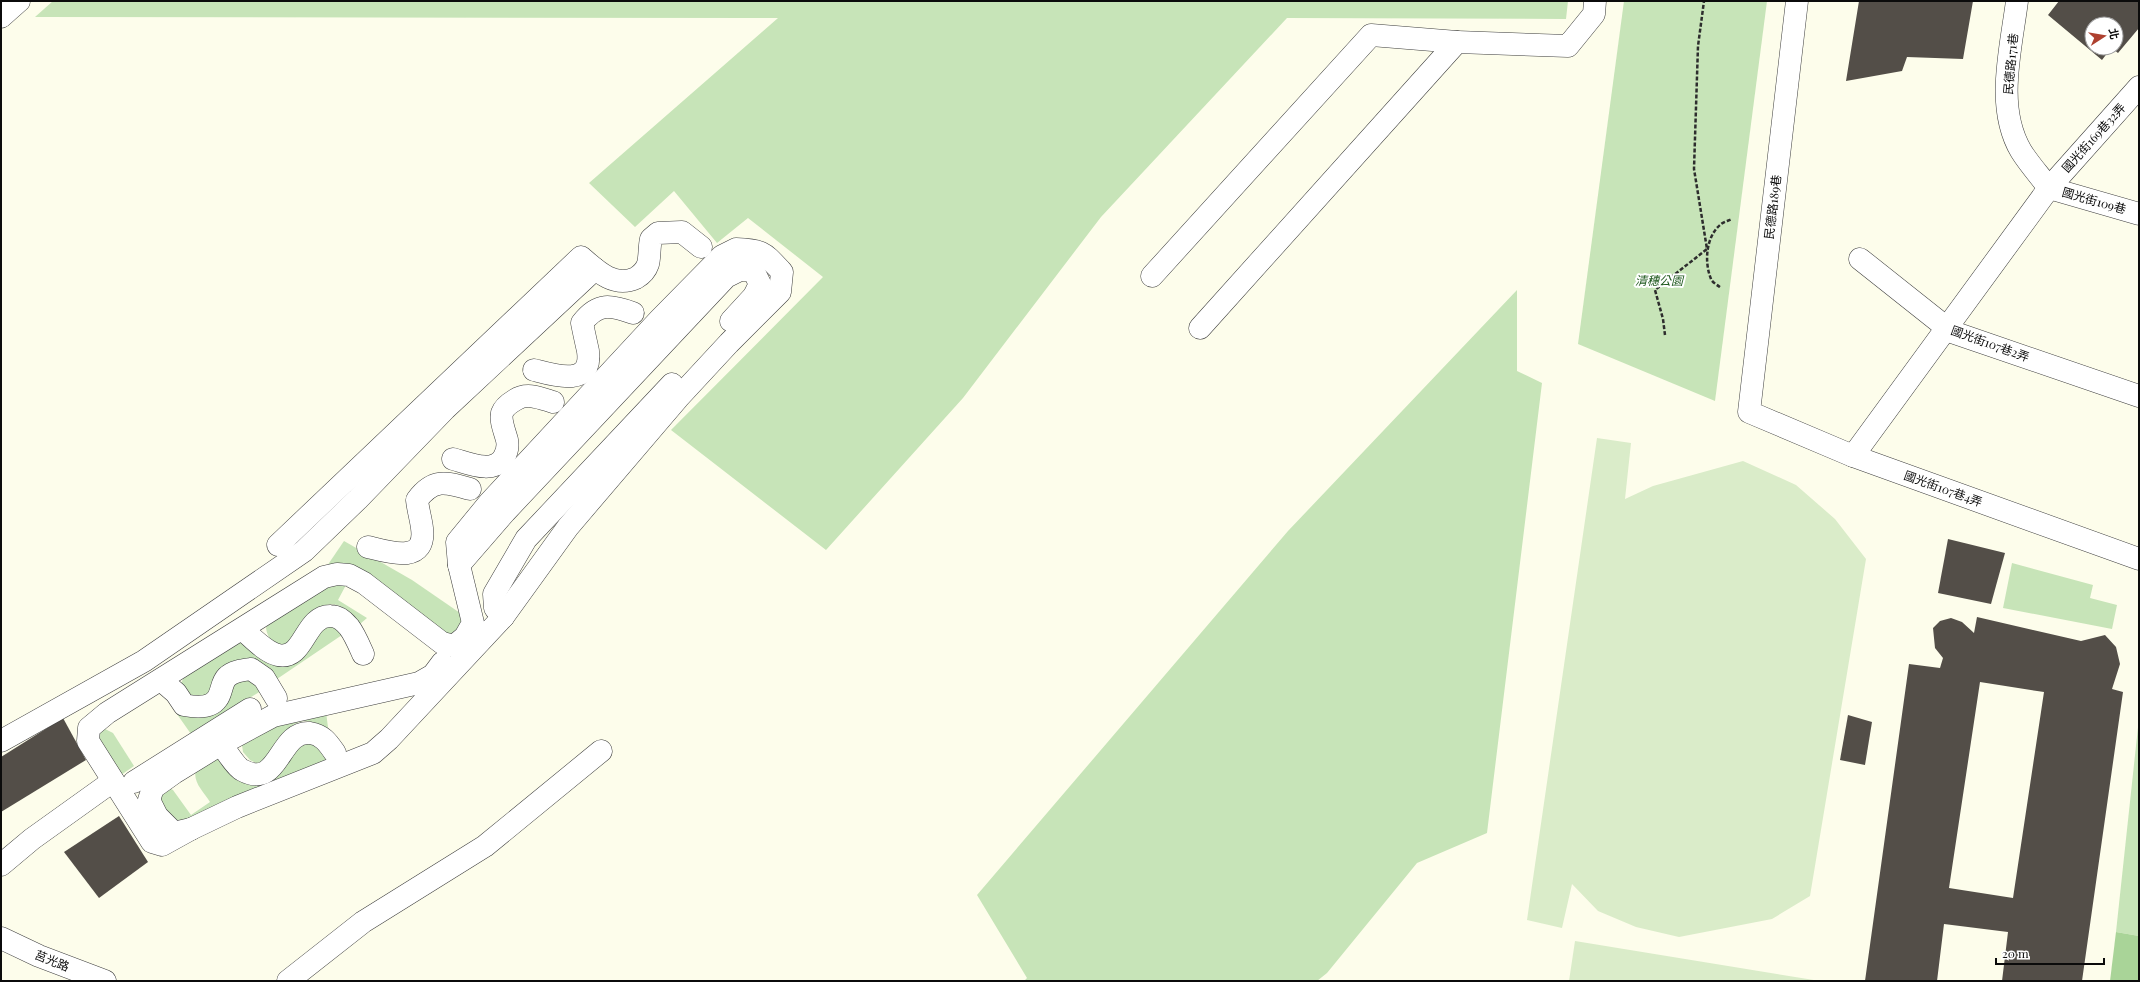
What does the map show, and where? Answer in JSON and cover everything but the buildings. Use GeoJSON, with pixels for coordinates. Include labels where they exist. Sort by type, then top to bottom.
{"type":"FeatureCollection","features":[{"type":"Feature","properties":{"kind":"street"},"geometry":{"type":"LineString","coordinates":[[1,17],[19,1]]}},
{"type":"Feature","properties":{"kind":"street"},"geometry":{"type":"LineString","coordinates":[[1152,276],[1371,35],[1457,42],[1568,46],[1594,14],[1595,1]]}},
{"type":"Feature","properties":{"kind":"street","name":"民德路189巷"},"geometry":{"type":"LineString","coordinates":[[1749,412],[1797,1]]}},
{"type":"Feature","properties":{"kind":"street","name":"民德路171巷"},"geometry":{"type":"LineString","coordinates":[[2017,1],[2007,86],[2010,123],[2021,150],[2049,188]]}},
{"type":"Feature","properties":{"kind":"street"},"geometry":{"type":"LineString","coordinates":[[1200,328],[1457,42]]}},
{"type":"Feature","properties":{"kind":"street","name":"國光街169巷32弄"},"geometry":{"type":"LineString","coordinates":[[1853,456],[2049,188],[2139,87]]}},
{"type":"Feature","properties":{"kind":"street","name":"國光街109巷"},"geometry":{"type":"LineString","coordinates":[[2049,188],[2139,214]]}},
{"type":"Feature","properties":{"kind":"street"},"geometry":{"type":"LineString","coordinates":[[278,545],[581,257],[595,269],[620,282],[629,281],[641,275],[648,264],[651,239],[658,232],[682,232],[701,247]]}},
{"type":"Feature","properties":{"kind":"street"},"geometry":{"type":"LineString","coordinates":[[191,829],[174,833],[157,816],[149,800],[153,788],[221,744],[273,716],[419,683],[433,676],[454,646],[466,637],[473,623],[459,565],[457,542],[489,503],[659,320],[722,256],[736,249],[757,250],[769,258],[782,272],[780,292],[729,343],[678,398],[568,527],[503,617],[389,739],[373,753],[237,807],[162,845],[152,842],[88,741],[89,728],[107,713],[243,630],[324,577],[336,574],[349,575],[364,583],[442,643],[454,646]]}},
{"type":"Feature","properties":{"kind":"street","name":"國光街107巷2弄"},"geometry":{"type":"LineString","coordinates":[[1860,259],[1947,328],[1960,335],[2139,396]]}},
{"type":"Feature","properties":{"kind":"street"},"geometry":{"type":"LineString","coordinates":[[1,741],[144,661],[304,551],[466,389],[595,269]]}},
{"type":"Feature","properties":{"kind":"street"},"geometry":{"type":"LineString","coordinates":[[534,370],[560,377],[573,377],[582,372],[587,363],[588,352],[582,323],[589,314],[601,306],[616,307],[633,313]]}},
{"type":"Feature","properties":{"kind":"street"},"geometry":{"type":"LineString","coordinates":[[453,459],[479,466],[492,466],[501,462],[506,453],[508,442],[503,426],[502,413],[508,404],[520,396],[535,396],[553,402]]}},
{"type":"Feature","properties":{"kind":"street","name":"國光街107巷4弄"},"geometry":{"type":"LineString","coordinates":[[1749,412],[1853,456],[2139,559]]}},
{"type":"Feature","properties":{"kind":"street"},"geometry":{"type":"LineString","coordinates":[[368,547],[395,554],[408,554],[417,549],[422,541],[422,529],[417,500],[423,491],[435,484],[450,484],[470,489]]}},
{"type":"Feature","properties":{"kind":"street"},"geometry":{"type":"LineString","coordinates":[[243,630],[269,651],[279,655],[287,654],[297,649],[315,620],[324,616],[336,616],[348,626],[363,654]]}},
{"type":"Feature","properties":{"kind":"street"},"geometry":{"type":"LineString","coordinates":[[161,680],[176,693],[184,705],[195,708],[208,706],[217,700],[227,676],[238,671],[251,669],[264,678],[276,698]]}},
{"type":"Feature","properties":{"kind":"street"},"geometry":{"type":"LineString","coordinates":[[134,782],[250,709]]}},
{"type":"Feature","properties":{"kind":"street"},"geometry":{"type":"LineString","coordinates":[[221,744],[242,770],[255,774],[267,772],[276,764],[283,750],[292,739],[304,733],[318,734],[328,742],[335,753]]}},
{"type":"Feature","properties":{"kind":"street"},"geometry":{"type":"LineString","coordinates":[[288,981],[363,922],[485,846],[601,751]]}},
{"type":"Feature","properties":{"kind":"street"},"geometry":{"type":"LineString","coordinates":[[1,865],[32,839],[113,781]]}},
{"type":"Feature","properties":{"kind":"street","name":"莒光路"},"geometry":{"type":"LineString","coordinates":[[1,938],[39,956],[104,981]]}},
{"type":"Feature","properties":{"kind":"path"},"geometry":{"type":"LineString","coordinates":[[1704,1],[1698,46],[1694,169],[1707,249],[1707,265],[1711,280],[1720,287]]}},
{"type":"Feature","properties":{"kind":"path"},"geometry":{"type":"LineString","coordinates":[[1665,335],[1663,319],[1655,290],[1707,249],[1712,236],[1720,225],[1732,219]]}},
{"type":"Feature","properties":{"kind":"green space"},"geometry":{"type":"Polygon","coordinates":[[[53,1],[1568,1],[1566,19],[1287,18],[1101,217],[963,398],[826,550],[671,430],[823,277],[748,218],[717,243],[674,191],[635,227],[589,183],[778,18],[35,17],[53,1]]]}},
{"type":"Feature","properties":{"kind":"green space","name":"清穗公園"},"geometry":{"type":"Polygon","coordinates":[[[1624,1],[1767,1],[1715,401],[1578,344],[1624,1]]]}},
{"type":"Feature","properties":{"kind":"green space"},"geometry":{"type":"Polygon","coordinates":[[[1517,290],[1517,371],[1542,383],[1487,833],[1417,863],[1327,973],[1317,981],[1024,981],[1027,978],[977,895],[1288,531],[1517,290]]]}},
{"type":"Feature","properties":{"kind":"green space"},"geometry":{"type":"Polygon","coordinates":[[[1597,438],[1631,443],[1625,499],[1653,486],[1743,461],[1796,485],[1835,519],[1866,559],[1810,896],[1772,919],[1679,937],[1636,927],[1598,911],[1572,884],[1562,928],[1527,920],[1597,438]]]}},
{"type":"Feature","properties":{"kind":"green space"},"geometry":{"type":"Polygon","coordinates":[[[344,541],[412,580],[460,613],[463,622],[457,635],[444,635],[327,566],[344,541]]]}},
{"type":"Feature","properties":{"kind":"green space"},"geometry":{"type":"Polygon","coordinates":[[[2012,563],[2093,585],[2090,598],[2117,605],[2112,629],[2003,608],[2012,563]]]}},
{"type":"Feature","properties":{"kind":"green space"},"geometry":{"type":"Polygon","coordinates":[[[330,581],[347,583],[338,600],[367,618],[360,624],[348,611],[337,605],[328,605],[318,608],[310,616],[286,647],[272,641],[268,636],[266,628],[270,619],[330,581]]]}},
{"type":"Feature","properties":{"kind":"green space"},"geometry":{"type":"Polygon","coordinates":[[[329,625],[336,628],[342,635],[277,679],[260,664],[208,695],[199,697],[190,696],[181,684],[184,676],[233,642],[242,642],[273,664],[329,625]]]}},
{"type":"Feature","properties":{"kind":"green space"},"geometry":{"type":"Polygon","coordinates":[[[244,678],[253,683],[261,691],[191,734],[172,707],[174,706],[202,717],[218,713],[225,705],[236,682],[244,678]]]}},
{"type":"Feature","properties":{"kind":"green space"},"geometry":{"type":"Polygon","coordinates":[[[326,712],[329,735],[319,725],[309,721],[300,722],[292,726],[284,733],[265,762],[256,763],[250,760],[243,752],[242,745],[245,740],[262,730],[326,712]]]}},
{"type":"Feature","properties":{"kind":"green space"},"geometry":{"type":"Polygon","coordinates":[[[2139,718],[2139,936],[2116,932],[2139,718]]]}},
{"type":"Feature","properties":{"kind":"green space"},"geometry":{"type":"Polygon","coordinates":[[[103,728],[113,733],[134,766],[121,775],[97,741],[99,730],[103,728]]]}},
{"type":"Feature","properties":{"kind":"green space"},"geometry":{"type":"Polygon","coordinates":[[[315,741],[333,762],[179,828],[164,813],[159,794],[168,787],[173,790],[191,815],[210,802],[197,783],[195,774],[196,769],[217,759],[223,761],[240,778],[291,748],[315,741]]]}},
{"type":"Feature","properties":{"kind":"green space"},"geometry":{"type":"Polygon","coordinates":[[[2116,932],[2139,936],[2139,981],[2110,981],[2116,932]]]}},
{"type":"Feature","properties":{"kind":"green space"},"geometry":{"type":"Polygon","coordinates":[[[1575,941],[1820,981],[1569,981],[1575,941]]]}}]}
